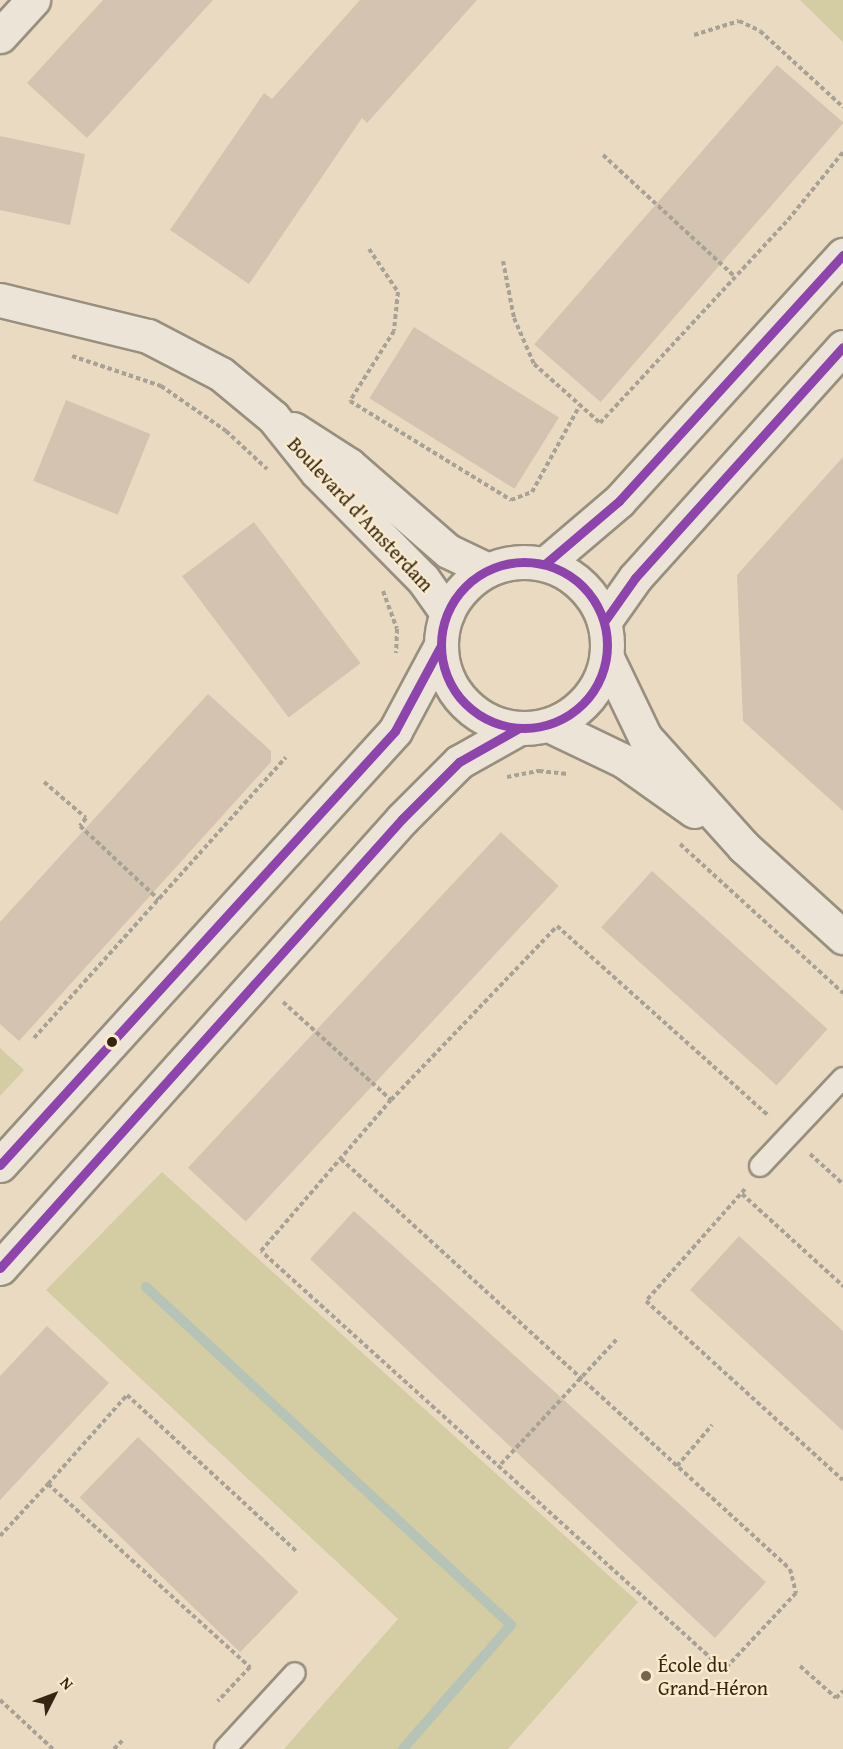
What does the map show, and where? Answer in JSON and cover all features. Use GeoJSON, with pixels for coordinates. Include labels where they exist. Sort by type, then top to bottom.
{"type":"FeatureCollection","features":[{"type":"Feature","properties":{"kind":"main road"},"geometry":{"type":"LineString","coordinates":[[0,36],[33,0]]}},
{"type":"Feature","properties":{"kind":"main road"},"geometry":{"type":"LineString","coordinates":[[545,564],[619,501],[843,255]]}},
{"type":"Feature","properties":{"kind":"main road","name":"Boulevard d'Amsterdam"},"geometry":{"type":"LineString","coordinates":[[0,300],[147,336],[221,374],[273,417],[349,465],[448,551],[488,570]]}},
{"type":"Feature","properties":{"kind":"main road"},"geometry":{"type":"LineString","coordinates":[[604,622],[636,578],[843,347]]}},
{"type":"Feature","properties":{"kind":"main road","name":"Boulevard d'Amsterdam"},"geometry":{"type":"LineString","coordinates":[[273,417],[317,472],[423,579],[447,613]]}},
{"type":"Feature","properties":{"kind":"main road"},"geometry":{"type":"LineString","coordinates":[[0,1166],[394,731],[440,647],[447,613],[471,580],[488,570],[516,562],[545,564],[571,576],[592,596],[604,622],[607,658],[645,737],[744,847]]}},
{"type":"Feature","properties":{"kind":"main road"},"geometry":{"type":"LineString","coordinates":[[440,647],[447,677],[464,703],[489,721],[534,727],[624,761],[744,847],[841,931]]}},
{"type":"Feature","properties":{"kind":"main road"},"geometry":{"type":"LineString","coordinates":[[0,1268],[402,819],[459,762],[534,727],[576,711],[596,687],[607,658]]}},
{"type":"Feature","properties":{"kind":"lane"},"geometry":{"type":"LineString","coordinates":[[760,1166],[843,1078]]}},
{"type":"Feature","properties":{"kind":"lane"},"geometry":{"type":"LineString","coordinates":[[225,1749],[295,1672]]}},
{"type":"Feature","properties":{"kind":"path"},"geometry":{"type":"LineString","coordinates":[[694,35],[739,21],[760,31],[843,107]]}},
{"type":"Feature","properties":{"kind":"path"},"geometry":{"type":"LineString","coordinates":[[503,261],[514,318],[534,364],[600,423],[735,277],[843,152]]}},
{"type":"Feature","properties":{"kind":"path"},"geometry":{"type":"LineString","coordinates":[[603,155],[735,277]]}},
{"type":"Feature","properties":{"kind":"path"},"geometry":{"type":"LineString","coordinates":[[369,249],[398,292],[394,331],[350,401],[511,500],[532,492],[580,405]]}},
{"type":"Feature","properties":{"kind":"path"},"geometry":{"type":"LineString","coordinates":[[63,353],[161,386],[226,431],[270,471]]}},
{"type":"Feature","properties":{"kind":"path"},"geometry":{"type":"LineString","coordinates":[[376,579],[397,629],[395,662]]}},
{"type":"Feature","properties":{"kind":"path"},"geometry":{"type":"LineString","coordinates":[[34,1038],[286,757]]}},
{"type":"Feature","properties":{"kind":"path"},"geometry":{"type":"LineString","coordinates":[[493,780],[539,771],[572,775]]}},
{"type":"Feature","properties":{"kind":"path"},"geometry":{"type":"LineString","coordinates":[[44,782],[86,818],[80,826],[159,900]]}},
{"type":"Feature","properties":{"kind":"path"},"geometry":{"type":"LineString","coordinates":[[676,840],[843,993]]}},
{"type":"Feature","properties":{"kind":"path"},"geometry":{"type":"LineString","coordinates":[[340,1159],[790,1569],[796,1593],[724,1670],[501,1464],[261,1251],[340,1159],[391,1100],[557,926],[843,1184]]}},
{"type":"Feature","properties":{"kind":"path"},"geometry":{"type":"LineString","coordinates":[[280,999],[391,1100]]}},
{"type":"Feature","properties":{"kind":"path"},"geometry":{"type":"LineString","coordinates":[[760,1166],[742,1194],[646,1301],[843,1480]]}},
{"type":"Feature","properties":{"kind":"path"},"geometry":{"type":"LineString","coordinates":[[742,1194],[843,1286]]}},
{"type":"Feature","properties":{"kind":"path"},"geometry":{"type":"LineString","coordinates":[[501,1464],[616,1339]]}},
{"type":"Feature","properties":{"kind":"path"},"geometry":{"type":"LineString","coordinates":[[0,1536],[127,1395],[297,1552]]}},
{"type":"Feature","properties":{"kind":"path"},"geometry":{"type":"LineString","coordinates":[[677,1466],[712,1425]]}},
{"type":"Feature","properties":{"kind":"path"},"geometry":{"type":"LineString","coordinates":[[48,1484],[250,1667],[218,1701]]}},
{"type":"Feature","properties":{"kind":"path"},"geometry":{"type":"LineString","coordinates":[[800,1666],[836,1698],[843,1691]]}},
{"type":"Feature","properties":{"kind":"path"},"geometry":{"type":"LineString","coordinates":[[0,1700],[53,1749]]}},
{"type":"Feature","properties":{"kind":"path"},"geometry":{"type":"LineString","coordinates":[[114,1749],[124,1738]]}},
{"type":"Feature","properties":{"kind":"shaded area"},"geometry":{"type":"Polygon","coordinates":[[[800,0],[843,0],[843,42],[800,0]]]}},
{"type":"Feature","properties":{"kind":"shaded area"},"geometry":{"type":"Polygon","coordinates":[[[0,1048],[24,1070],[0,1096],[0,1048]]]}},
{"type":"Feature","properties":{"kind":"shaded area"},"geometry":{"type":"Polygon","coordinates":[[[162,1172],[638,1602],[508,1749],[284,1749],[398,1619],[46,1290],[162,1172]]]}},
{"type":"Feature","properties":{"kind":"building"},"geometry":{"type":"Polygon","coordinates":[[[103,0],[213,0],[87,138],[27,83],[103,0]]]}},
{"type":"Feature","properties":{"kind":"building"},"geometry":{"type":"Polygon","coordinates":[[[360,0],[477,0],[367,123],[362,118],[249,284],[170,230],[264,93],[272,99],[360,0]]]}},
{"type":"Feature","properties":{"kind":"building"},"geometry":{"type":"Polygon","coordinates":[[[777,65],[843,123],[601,402],[534,344],[777,65]]]}},
{"type":"Feature","properties":{"kind":"building"},"geometry":{"type":"Polygon","coordinates":[[[0,136],[85,154],[70,225],[0,210],[0,136]]]}},
{"type":"Feature","properties":{"kind":"building"},"geometry":{"type":"Polygon","coordinates":[[[414,327],[559,418],[515,489],[369,398],[414,327]]]}},
{"type":"Feature","properties":{"kind":"building"},"geometry":{"type":"Polygon","coordinates":[[[66,400],[150,434],[118,515],[33,481],[66,400]]]}},
{"type":"Feature","properties":{"kind":"building"},"geometry":{"type":"Polygon","coordinates":[[[843,457],[843,811],[743,721],[737,575],[843,457]]]}},
{"type":"Feature","properties":{"kind":"building"},"geometry":{"type":"Polygon","coordinates":[[[254,522],[361,663],[289,718],[182,576],[254,522]]]}},
{"type":"Feature","properties":{"kind":"building"},"geometry":{"type":"Polygon","coordinates":[[[208,694],[271,751],[271,762],[19,1041],[0,1024],[0,922],[208,694]]]}},
{"type":"Feature","properties":{"kind":"building"},"geometry":{"type":"Polygon","coordinates":[[[501,832],[559,886],[246,1222],[188,1168],[501,832]]]}},
{"type":"Feature","properties":{"kind":"building"},"geometry":{"type":"Polygon","coordinates":[[[652,871],[827,1029],[777,1085],[601,927],[652,871]]]}},
{"type":"Feature","properties":{"kind":"building"},"geometry":{"type":"Polygon","coordinates":[[[354,1211],[766,1582],[715,1638],[310,1259],[354,1211]]]}},
{"type":"Feature","properties":{"kind":"building"},"geometry":{"type":"Polygon","coordinates":[[[739,1236],[843,1331],[843,1431],[690,1290],[739,1236]]]}},
{"type":"Feature","properties":{"kind":"building"},"geometry":{"type":"Polygon","coordinates":[[[47,1326],[109,1383],[0,1500],[0,1376],[47,1326]]]}},
{"type":"Feature","properties":{"kind":"building"},"geometry":{"type":"Polygon","coordinates":[[[138,1437],[298,1592],[240,1652],[80,1497],[138,1437]]]}},
{"type":"Feature","properties":{"kind":"waterway"},"geometry":{"type":"LineString","coordinates":[[146,1287],[511,1625],[403,1749]]}},
{"type":"Feature","properties":{"kind":"transit line"},"geometry":{"type":"LineString","coordinates":[[545,564],[619,501],[843,255]]}},
{"type":"Feature","properties":{"kind":"transit line"},"geometry":{"type":"LineString","coordinates":[[604,622],[635,578],[843,347]]}},
{"type":"Feature","properties":{"kind":"transit line"},"geometry":{"type":"LineString","coordinates":[[524,562],[556,569],[570,576],[582,587],[593,599],[600,613],[607,645],[600,677],[593,691],[582,703],[570,714],[556,721],[524,728],[492,721],[478,714],[466,703],[455,691],[448,677],[441,645],[448,613],[455,599],[466,587],[478,576],[492,569],[524,562]]}},
{"type":"Feature","properties":{"kind":"transit line"},"geometry":{"type":"LineString","coordinates":[[0,1165],[395,731],[440,647]]}},
{"type":"Feature","properties":{"kind":"transit line"},"geometry":{"type":"LineString","coordinates":[[0,1268],[402,819],[459,762],[519,728]]}},
{"type":"Feature","properties":{"kind":"place","name":"École du Grand-Héron"},"geometry":{"type":"Point","coordinates":[646,1676]}}]}
